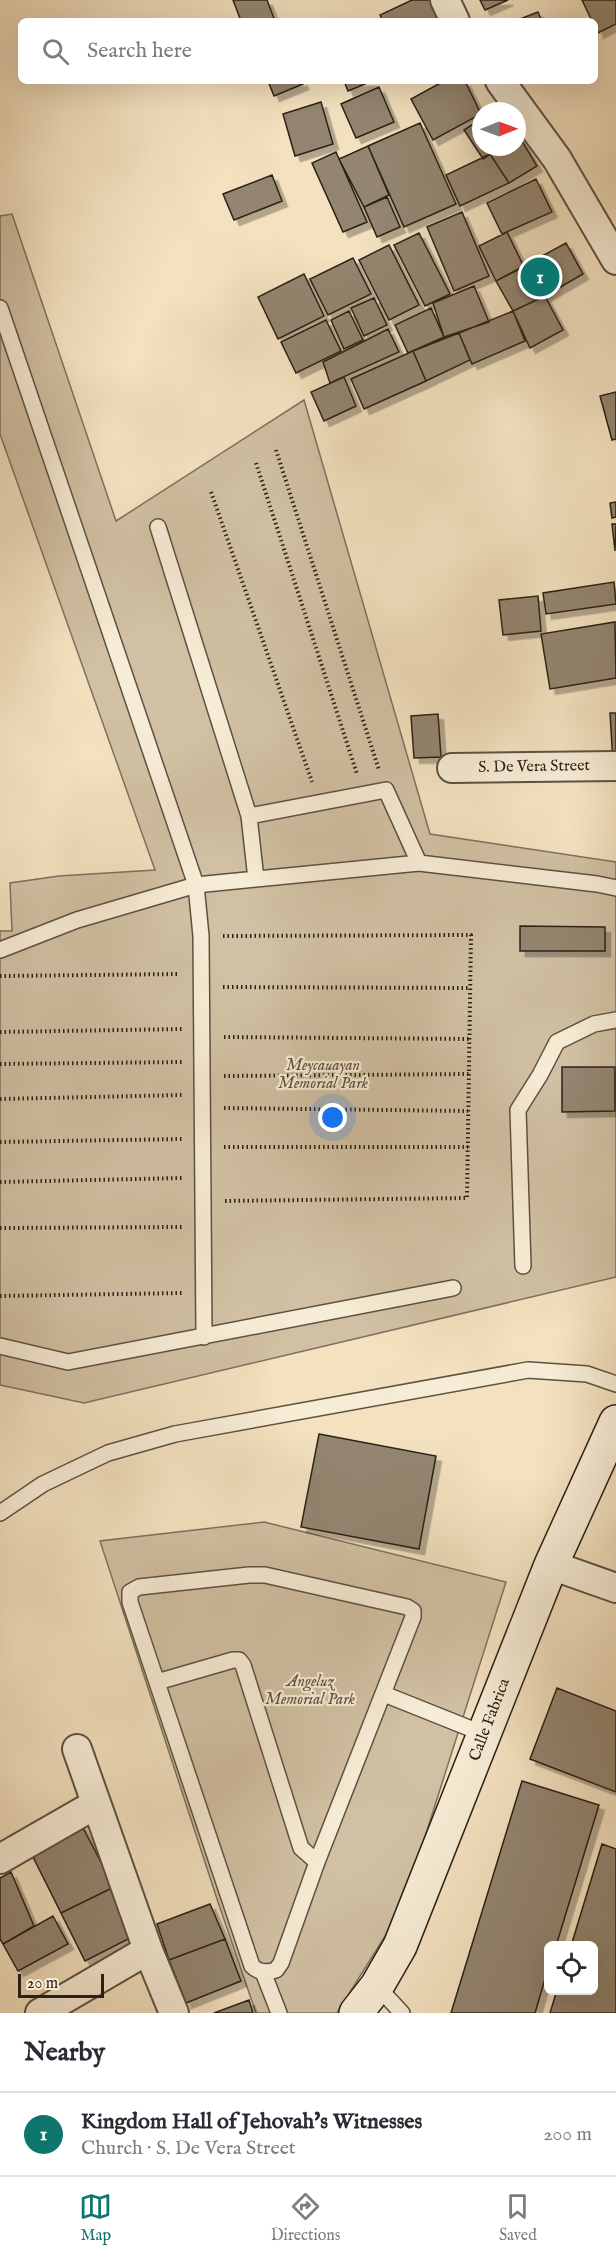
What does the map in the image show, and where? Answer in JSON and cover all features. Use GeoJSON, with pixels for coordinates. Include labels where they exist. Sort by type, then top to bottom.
{"type":"FeatureCollection","features":[{"type":"Feature","properties":{"kind":"street"},"geometry":{"type":"LineString","coordinates":[[445,0],[454,18]]}},
{"type":"Feature","properties":{"kind":"street"},"geometry":{"type":"LineString","coordinates":[[502,84],[557,159],[616,260]]}},
{"type":"Feature","properties":{"kind":"street","name":"S. De Vera Street"},"geometry":{"type":"LineString","coordinates":[[452,768],[616,766]]}},
{"type":"Feature","properties":{"kind":"street","name":"Calle Fabrica"},"geometry":{"type":"LineString","coordinates":[[356,2013],[392,1963],[413,1918],[551,1565],[616,1422]]}},
{"type":"Feature","properties":{"kind":"street"},"geometry":{"type":"LineString","coordinates":[[551,1565],[616,1588]]}},
{"type":"Feature","properties":{"kind":"street"},"geometry":{"type":"LineString","coordinates":[[77,1749],[148,1950],[174,2013]]}},
{"type":"Feature","properties":{"kind":"street"},"geometry":{"type":"LineString","coordinates":[[0,1860],[96,1804]]}},
{"type":"Feature","properties":{"kind":"street"},"geometry":{"type":"LineString","coordinates":[[40,2013],[148,1950]]}},
{"type":"Feature","properties":{"kind":"lane"},"geometry":{"type":"LineString","coordinates":[[0,308],[196,885],[201,936],[204,1337]]}},
{"type":"Feature","properties":{"kind":"lane"},"geometry":{"type":"LineString","coordinates":[[158,527],[249,816],[256,879]]}},
{"type":"Feature","properties":{"kind":"lane"},"geometry":{"type":"LineString","coordinates":[[249,816],[386,790],[419,863]]}},
{"type":"Feature","properties":{"kind":"lane"},"geometry":{"type":"LineString","coordinates":[[0,950],[6,950],[77,920],[196,885],[419,863],[616,888]]}},
{"type":"Feature","properties":{"kind":"lane"},"geometry":{"type":"LineString","coordinates":[[523,1266],[518,1110],[557,1042],[594,1024],[616,1020]]}},
{"type":"Feature","properties":{"kind":"lane"},"geometry":{"type":"LineString","coordinates":[[0,1346],[68,1362],[453,1288]]}},
{"type":"Feature","properties":{"kind":"lane"},"geometry":{"type":"LineString","coordinates":[[0,1513],[43,1484],[108,1453],[175,1434],[528,1370],[587,1374],[616,1384]]}},
{"type":"Feature","properties":{"kind":"lane"},"geometry":{"type":"LineString","coordinates":[[265,1575],[407,1606],[413,1611],[413,1617],[384,1694],[317,1862],[281,1963],[276,1970],[257,1971],[252,1966],[130,1602],[130,1592],[139,1587],[265,1575]]}},
{"type":"Feature","properties":{"kind":"lane"},"geometry":{"type":"LineString","coordinates":[[157,1682],[239,1660],[243,1665],[301,1848],[317,1862]]}},
{"type":"Feature","properties":{"kind":"lane"},"geometry":{"type":"LineString","coordinates":[[384,1694],[484,1734]]}},
{"type":"Feature","properties":{"kind":"lane"},"geometry":{"type":"LineString","coordinates":[[263,1972],[279,2013]]}},
{"type":"Feature","properties":{"kind":"lane"},"geometry":{"type":"LineString","coordinates":[[377,1986],[402,2013]]}},
{"type":"Feature","properties":{"kind":"path"},"geometry":{"type":"LineString","coordinates":[[276,450],[386,790]]}},
{"type":"Feature","properties":{"kind":"path"},"geometry":{"type":"LineString","coordinates":[[256,463],[364,794]]}},
{"type":"Feature","properties":{"kind":"path"},"geometry":{"type":"LineString","coordinates":[[212,492],[320,803]]}},
{"type":"Feature","properties":{"kind":"path"},"geometry":{"type":"LineString","coordinates":[[201,936],[471,935],[467,1198],[203,1201]]}},
{"type":"Feature","properties":{"kind":"path"},"geometry":{"type":"LineString","coordinates":[[0,976],[470,988]]}},
{"type":"Feature","properties":{"kind":"path"},"geometry":{"type":"LineString","coordinates":[[0,1032],[202,1033],[469,1039]]}},
{"type":"Feature","properties":{"kind":"path"},"geometry":{"type":"LineString","coordinates":[[0,1064],[469,1074]]}},
{"type":"Feature","properties":{"kind":"path"},"geometry":{"type":"LineString","coordinates":[[0,1099],[202,1101],[468,1111]]}},
{"type":"Feature","properties":{"kind":"path"},"geometry":{"type":"LineString","coordinates":[[0,1142],[468,1148]]}},
{"type":"Feature","properties":{"kind":"path"},"geometry":{"type":"LineString","coordinates":[[0,1182],[202,1178]]}},
{"type":"Feature","properties":{"kind":"path"},"geometry":{"type":"LineString","coordinates":[[0,1228],[203,1227]]}},
{"type":"Feature","properties":{"kind":"path"},"geometry":{"type":"LineString","coordinates":[[0,1296],[204,1293]]}},
{"type":"Feature","properties":{"kind":"green space","name":"Meycauayan Memorial Park"},"geometry":{"type":"Polygon","coordinates":[[[12,214],[116,521],[304,400],[430,834],[616,862],[616,1277],[84,1403],[0,1385],[0,931],[12,931],[10,883],[59,876],[155,870],[0,434],[0,216],[12,214]]]}},
{"type":"Feature","properties":{"kind":"green space","name":"Angeluz Memorial Park"},"geometry":{"type":"Polygon","coordinates":[[[264,1522],[506,1582],[402,1909],[337,2013],[256,2013],[100,1541],[264,1522]]]}},
{"type":"Feature","properties":{"kind":"building"},"geometry":{"type":"Polygon","coordinates":[[[233,0],[267,0],[274,18],[240,18],[233,0]]]}},
{"type":"Feature","properties":{"kind":"building"},"geometry":{"type":"Polygon","coordinates":[[[412,0],[430,0],[439,18],[382,18],[380,15],[412,0]]]}},
{"type":"Feature","properties":{"kind":"building"},"geometry":{"type":"Polygon","coordinates":[[[480,0],[508,0],[485,10],[480,0]]]}},
{"type":"Feature","properties":{"kind":"building"},"geometry":{"type":"Polygon","coordinates":[[[582,0],[616,0],[616,24],[598,33],[598,18],[591,18],[582,0]]]}},
{"type":"Feature","properties":{"kind":"building"},"geometry":{"type":"Polygon","coordinates":[[[538,12],[541,18],[523,18],[538,12]]]}},
{"type":"Feature","properties":{"kind":"building"},"geometry":{"type":"Polygon","coordinates":[[[269,84],[303,84],[274,96],[269,84]]]}},
{"type":"Feature","properties":{"kind":"building"},"geometry":{"type":"Polygon","coordinates":[[[345,84],[365,84],[348,91],[345,84]]]}},
{"type":"Feature","properties":{"kind":"building"},"geometry":{"type":"Polygon","coordinates":[[[438,84],[466,84],[475,102],[472,102],[472,119],[433,140],[411,99],[438,84]]]}},
{"type":"Feature","properties":{"kind":"building"},"geometry":{"type":"Polygon","coordinates":[[[379,87],[394,122],[356,138],[341,104],[379,87]]]}},
{"type":"Feature","properties":{"kind":"building"},"geometry":{"type":"Polygon","coordinates":[[[321,102],[333,144],[295,156],[283,114],[321,102]]]}},
{"type":"Feature","properties":{"kind":"building"},"geometry":{"type":"Polygon","coordinates":[[[420,123],[456,204],[404,227],[368,146],[420,123]]]}},
{"type":"Feature","properties":{"kind":"building"},"geometry":{"type":"Polygon","coordinates":[[[472,125],[472,142],[464,130],[472,125]]]}},
{"type":"Feature","properties":{"kind":"building"},"geometry":{"type":"Polygon","coordinates":[[[368,146],[389,195],[364,207],[339,159],[368,146]]]}},
{"type":"Feature","properties":{"kind":"building"},"geometry":{"type":"Polygon","coordinates":[[[526,148],[537,166],[509,183],[491,156],[526,156],[526,148]]]}},
{"type":"Feature","properties":{"kind":"building"},"geometry":{"type":"Polygon","coordinates":[[[336,152],[367,222],[343,232],[312,163],[336,152]]]}},
{"type":"Feature","properties":{"kind":"building"},"geometry":{"type":"Polygon","coordinates":[[[486,156],[491,156],[509,183],[460,206],[446,175],[486,156]]]}},
{"type":"Feature","properties":{"kind":"building"},"geometry":{"type":"Polygon","coordinates":[[[272,175],[282,201],[234,220],[223,194],[272,175]]]}},
{"type":"Feature","properties":{"kind":"building"},"geometry":{"type":"Polygon","coordinates":[[[536,179],[552,212],[502,234],[487,203],[536,179]]]}},
{"type":"Feature","properties":{"kind":"building"},"geometry":{"type":"Polygon","coordinates":[[[387,197],[400,227],[377,237],[364,207],[387,197]]]}},
{"type":"Feature","properties":{"kind":"building"},"geometry":{"type":"Polygon","coordinates":[[[462,212],[489,276],[454,291],[427,227],[462,212]]]}},
{"type":"Feature","properties":{"kind":"building"},"geometry":{"type":"Polygon","coordinates":[[[507,232],[524,267],[496,281],[479,246],[507,232]]]}},
{"type":"Feature","properties":{"kind":"building"},"geometry":{"type":"Polygon","coordinates":[[[419,233],[450,294],[425,306],[394,245],[419,233]]]}},
{"type":"Feature","properties":{"kind":"building"},"geometry":{"type":"Polygon","coordinates":[[[566,243],[583,274],[513,311],[496,281],[566,243]]]}},
{"type":"Feature","properties":{"kind":"building"},"geometry":{"type":"Polygon","coordinates":[[[389,245],[419,305],[389,320],[359,260],[389,245]]]}},
{"type":"Feature","properties":{"kind":"building"},"geometry":{"type":"Polygon","coordinates":[[[353,258],[371,294],[328,315],[310,279],[353,258]]]}},
{"type":"Feature","properties":{"kind":"building"},"geometry":{"type":"Polygon","coordinates":[[[304,274],[324,316],[278,339],[258,297],[304,274]]]}},
{"type":"Feature","properties":{"kind":"building"},"geometry":{"type":"Polygon","coordinates":[[[474,286],[489,322],[444,337],[433,303],[474,286]]]}},
{"type":"Feature","properties":{"kind":"building"},"geometry":{"type":"Polygon","coordinates":[[[545,296],[563,330],[530,348],[513,311],[545,296]]]}},
{"type":"Feature","properties":{"kind":"building"},"geometry":{"type":"Polygon","coordinates":[[[374,298],[387,325],[364,336],[351,308],[374,298]]]}},
{"type":"Feature","properties":{"kind":"building"},"geometry":{"type":"Polygon","coordinates":[[[431,308],[444,337],[408,353],[395,325],[431,308]]]}},
{"type":"Feature","properties":{"kind":"building"},"geometry":{"type":"Polygon","coordinates":[[[349,311],[363,340],[344,349],[331,320],[349,311]]]}},
{"type":"Feature","properties":{"kind":"building"},"geometry":{"type":"Polygon","coordinates":[[[513,311],[525,341],[472,364],[459,333],[513,311]]]}},
{"type":"Feature","properties":{"kind":"building"},"geometry":{"type":"Polygon","coordinates":[[[326,320],[341,351],[296,373],[281,342],[326,320]]]}},
{"type":"Feature","properties":{"kind":"building"},"geometry":{"type":"Polygon","coordinates":[[[388,329],[399,352],[330,383],[323,362],[388,329]]]}},
{"type":"Feature","properties":{"kind":"building"},"geometry":{"type":"Polygon","coordinates":[[[459,333],[470,360],[426,381],[413,351],[459,333]]]}},
{"type":"Feature","properties":{"kind":"building"},"geometry":{"type":"Polygon","coordinates":[[[413,351],[426,381],[364,409],[351,379],[413,351]]]}},
{"type":"Feature","properties":{"kind":"building"},"geometry":{"type":"Polygon","coordinates":[[[344,377],[356,406],[324,421],[311,392],[344,377]]]}},
{"type":"Feature","properties":{"kind":"building"},"geometry":{"type":"Polygon","coordinates":[[[616,392],[616,439],[612,440],[600,396],[616,392]]]}},
{"type":"Feature","properties":{"kind":"building"},"geometry":{"type":"Polygon","coordinates":[[[616,502],[616,517],[612,518],[610,503],[616,502]]]}},
{"type":"Feature","properties":{"kind":"building"},"geometry":{"type":"Polygon","coordinates":[[[612,524],[616,524],[615,551],[612,524]]]}},
{"type":"Feature","properties":{"kind":"building"},"geometry":{"type":"Polygon","coordinates":[[[614,582],[616,604],[546,614],[543,593],[614,582]]]}},
{"type":"Feature","properties":{"kind":"building"},"geometry":{"type":"Polygon","coordinates":[[[538,596],[541,631],[503,635],[499,600],[538,596]]]}},
{"type":"Feature","properties":{"kind":"building"},"geometry":{"type":"Polygon","coordinates":[[[615,622],[616,678],[550,689],[541,634],[615,622]]]}},
{"type":"Feature","properties":{"kind":"building"},"geometry":{"type":"Polygon","coordinates":[[[610,713],[616,713],[616,763],[613,763],[610,713]]]}},
{"type":"Feature","properties":{"kind":"building"},"geometry":{"type":"Polygon","coordinates":[[[438,714],[441,757],[414,758],[411,716],[438,714]]]}},
{"type":"Feature","properties":{"kind":"building"},"geometry":{"type":"Polygon","coordinates":[[[520,926],[605,927],[605,951],[520,951],[520,926]]]}},
{"type":"Feature","properties":{"kind":"building"},"geometry":{"type":"Polygon","coordinates":[[[562,1067],[615,1067],[615,1111],[562,1112],[562,1067]]]}},
{"type":"Feature","properties":{"kind":"building"},"geometry":{"type":"Polygon","coordinates":[[[319,1434],[436,1456],[419,1549],[301,1527],[319,1434]]]}},
{"type":"Feature","properties":{"kind":"building"},"geometry":{"type":"Polygon","coordinates":[[[557,1688],[616,1711],[616,1792],[530,1759],[557,1688]]]}},
{"type":"Feature","properties":{"kind":"building"},"geometry":{"type":"Polygon","coordinates":[[[522,1781],[599,1805],[558,1941],[544,1941],[544,1983],[535,2013],[451,2013],[522,1781]]]}},
{"type":"Feature","properties":{"kind":"building"},"geometry":{"type":"Polygon","coordinates":[[[81,1824],[114,1887],[61,1913],[30,1851],[81,1824]]]}},
{"type":"Feature","properties":{"kind":"building"},"geometry":{"type":"Polygon","coordinates":[[[602,1844],[616,1849],[616,2013],[550,2013],[555,1995],[598,1995],[598,1941],[573,1941],[602,1844]]]}},
{"type":"Feature","properties":{"kind":"building"},"geometry":{"type":"Polygon","coordinates":[[[11,1872],[34,1926],[3,1944],[0,1939],[0,1878],[11,1872]]]}},
{"type":"Feature","properties":{"kind":"building"},"geometry":{"type":"Polygon","coordinates":[[[114,1887],[138,1934],[85,1961],[61,1913],[114,1887]]]}},
{"type":"Feature","properties":{"kind":"building"},"geometry":{"type":"Polygon","coordinates":[[[210,1904],[225,1939],[169,1960],[157,1924],[210,1904]]]}},
{"type":"Feature","properties":{"kind":"building"},"geometry":{"type":"Polygon","coordinates":[[[53,1916],[68,1944],[18,1971],[3,1944],[53,1916]]]}},
{"type":"Feature","properties":{"kind":"building"},"geometry":{"type":"Polygon","coordinates":[[[225,1939],[241,1981],[186,2003],[169,1960],[225,1939]]]}},
{"type":"Feature","properties":{"kind":"building"},"geometry":{"type":"Polygon","coordinates":[[[249,2000],[253,2013],[214,2013],[249,2000]]]}},
{"type":"Feature","properties":{"kind":"place","name":"Kingdom Hall of Jehovah's Witnesses"},"geometry":{"type":"Point","coordinates":[540,277]}}]}
